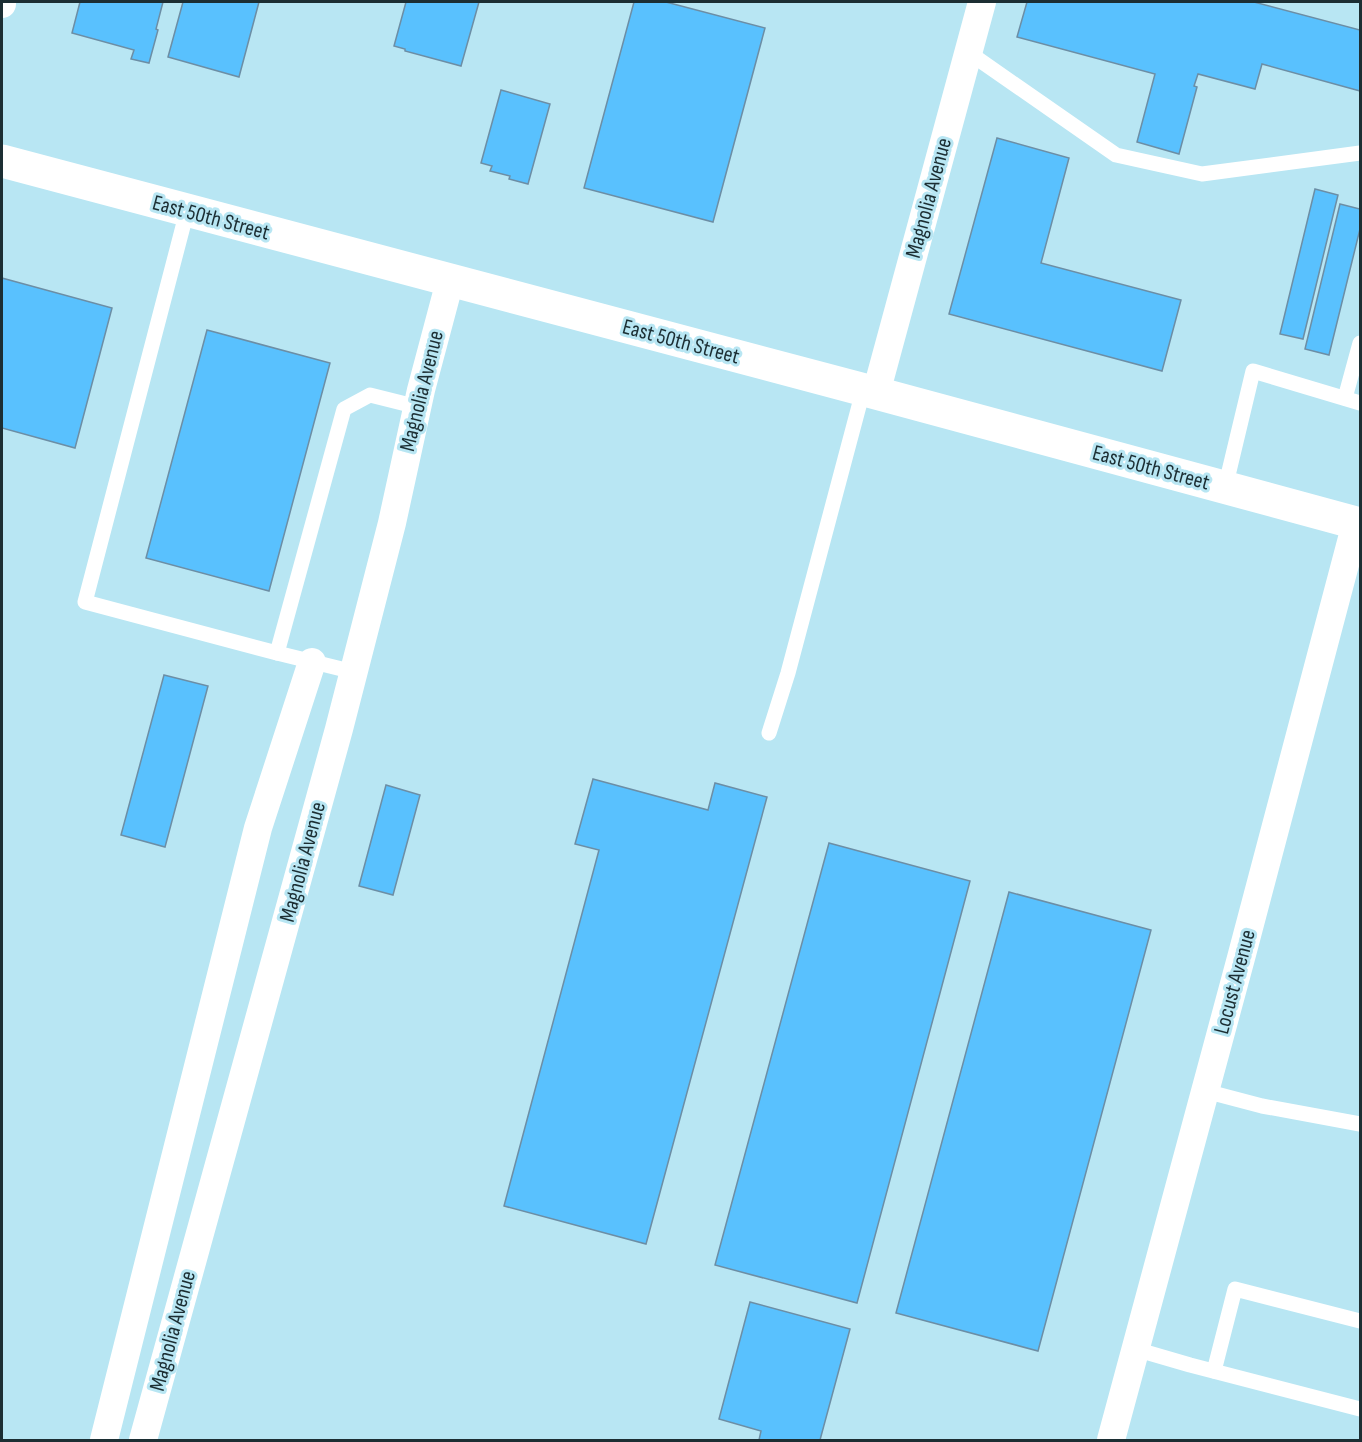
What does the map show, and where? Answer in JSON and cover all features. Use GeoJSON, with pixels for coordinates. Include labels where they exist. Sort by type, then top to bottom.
{"type":"FeatureCollection","features":[{"type":"Feature","properties":{"kind":"main road","name":"East 50th Street"},"geometry":{"type":"LineString","coordinates":[[2,161],[1225,488],[1359,518]]}},
{"type":"Feature","properties":{"kind":"street","name":"Magnolia Avenue"},"geometry":{"type":"LineString","coordinates":[[869,392],[982,2]]}},
{"type":"Feature","properties":{"kind":"street","name":"Magnolia Avenue"},"geometry":{"type":"LineString","coordinates":[[142,1440],[324,787],[392,523],[450,281]]}},
{"type":"Feature","properties":{"kind":"street","name":"Locust Avenue"},"geometry":{"type":"LineString","coordinates":[[1110,1440],[1359,518]]}},
{"type":"Feature","properties":{"kind":"street"},"geometry":{"type":"LineString","coordinates":[[104,1440],[258,828],[312,662]]}},
{"type":"Feature","properties":{"kind":"lane"},"geometry":{"type":"LineString","coordinates":[[968,52],[1116,154],[1203,174],[1360,153]]}},
{"type":"Feature","properties":{"kind":"lane"},"geometry":{"type":"LineString","coordinates":[[187,211],[85,602],[354,672]]}},
{"type":"Feature","properties":{"kind":"lane"},"geometry":{"type":"LineString","coordinates":[[1345,398],[1360,343]]}},
{"type":"Feature","properties":{"kind":"lane"},"geometry":{"type":"LineString","coordinates":[[1225,488],[1252,372],[1360,403]]}},
{"type":"Feature","properties":{"kind":"lane"},"geometry":{"type":"LineString","coordinates":[[769,733],[869,392]]}},
{"type":"Feature","properties":{"kind":"lane"},"geometry":{"type":"LineString","coordinates":[[277,653],[344,409],[370,395],[418,407]]}},
{"type":"Feature","properties":{"kind":"lane"},"geometry":{"type":"LineString","coordinates":[[1205,1091],[1262,1107],[1360,1124]]}},
{"type":"Feature","properties":{"kind":"lane"},"geometry":{"type":"LineString","coordinates":[[1214,1371],[1235,1289],[1360,1321]]}},
{"type":"Feature","properties":{"kind":"lane"},"geometry":{"type":"LineString","coordinates":[[1135,1349],[1360,1409]]}},
{"type":"Feature","properties":{"kind":"building"},"geometry":{"type":"Polygon","coordinates":[[[80,2],[163,2],[149,63],[131,59],[134,50],[72,33],[80,2]]]}},
{"type":"Feature","properties":{"kind":"building"},"geometry":{"type":"Polygon","coordinates":[[[183,2],[259,2],[239,77],[168,57],[183,2]]]}},
{"type":"Feature","properties":{"kind":"building"},"geometry":{"type":"Polygon","coordinates":[[[406,2],[479,2],[461,66],[394,46],[406,2]]]}},
{"type":"Feature","properties":{"kind":"building"},"geometry":{"type":"Polygon","coordinates":[[[634,2],[666,2],[765,28],[713,222],[584,188],[634,2]]]}},
{"type":"Feature","properties":{"kind":"building"},"geometry":{"type":"Polygon","coordinates":[[[1027,2],[1254,2],[1360,30],[1360,91],[1262,64],[1255,89],[1198,74],[1194,86],[1197,87],[1179,154],[1137,142],[1155,74],[1017,37],[1027,2]]]}},
{"type":"Feature","properties":{"kind":"building"},"geometry":{"type":"Polygon","coordinates":[[[501,90],[550,104],[528,184],[490,171],[492,166],[481,163],[501,90]]]}},
{"type":"Feature","properties":{"kind":"building"},"geometry":{"type":"Polygon","coordinates":[[[997,138],[1069,158],[1041,263],[1181,300],[1162,371],[949,314],[997,138]]]}},
{"type":"Feature","properties":{"kind":"building"},"geometry":{"type":"Polygon","coordinates":[[[1315,189],[1338,195],[1303,339],[1280,334],[1315,189]]]}},
{"type":"Feature","properties":{"kind":"building"},"geometry":{"type":"Polygon","coordinates":[[[1340,204],[1360,209],[1360,229],[1329,355],[1305,349],[1340,204]]]}},
{"type":"Feature","properties":{"kind":"building"},"geometry":{"type":"Polygon","coordinates":[[[2,278],[112,308],[75,448],[2,428],[2,278]]]}},
{"type":"Feature","properties":{"kind":"building"},"geometry":{"type":"Polygon","coordinates":[[[207,330],[330,363],[269,591],[146,558],[207,330]]]}},
{"type":"Feature","properties":{"kind":"building"},"geometry":{"type":"Polygon","coordinates":[[[164,675],[208,686],[165,847],[121,835],[164,675]]]}},
{"type":"Feature","properties":{"kind":"building"},"geometry":{"type":"Polygon","coordinates":[[[593,779],[708,810],[715,783],[767,797],[646,1244],[504,1206],[599,850],[575,844],[593,779]]]}},
{"type":"Feature","properties":{"kind":"building"},"geometry":{"type":"Polygon","coordinates":[[[386,785],[420,795],[393,895],[359,886],[386,785]]]}},
{"type":"Feature","properties":{"kind":"building"},"geometry":{"type":"Polygon","coordinates":[[[829,843],[970,881],[857,1303],[715,1265],[829,843]]]}},
{"type":"Feature","properties":{"kind":"building"},"geometry":{"type":"Polygon","coordinates":[[[1009,892],[1151,930],[1038,1351],[896,1313],[1009,892]]]}},
{"type":"Feature","properties":{"kind":"building"},"geometry":{"type":"Polygon","coordinates":[[[750,1302],[850,1329],[820,1440],[759,1440],[761,1431],[719,1419],[750,1302]]]}}]}
